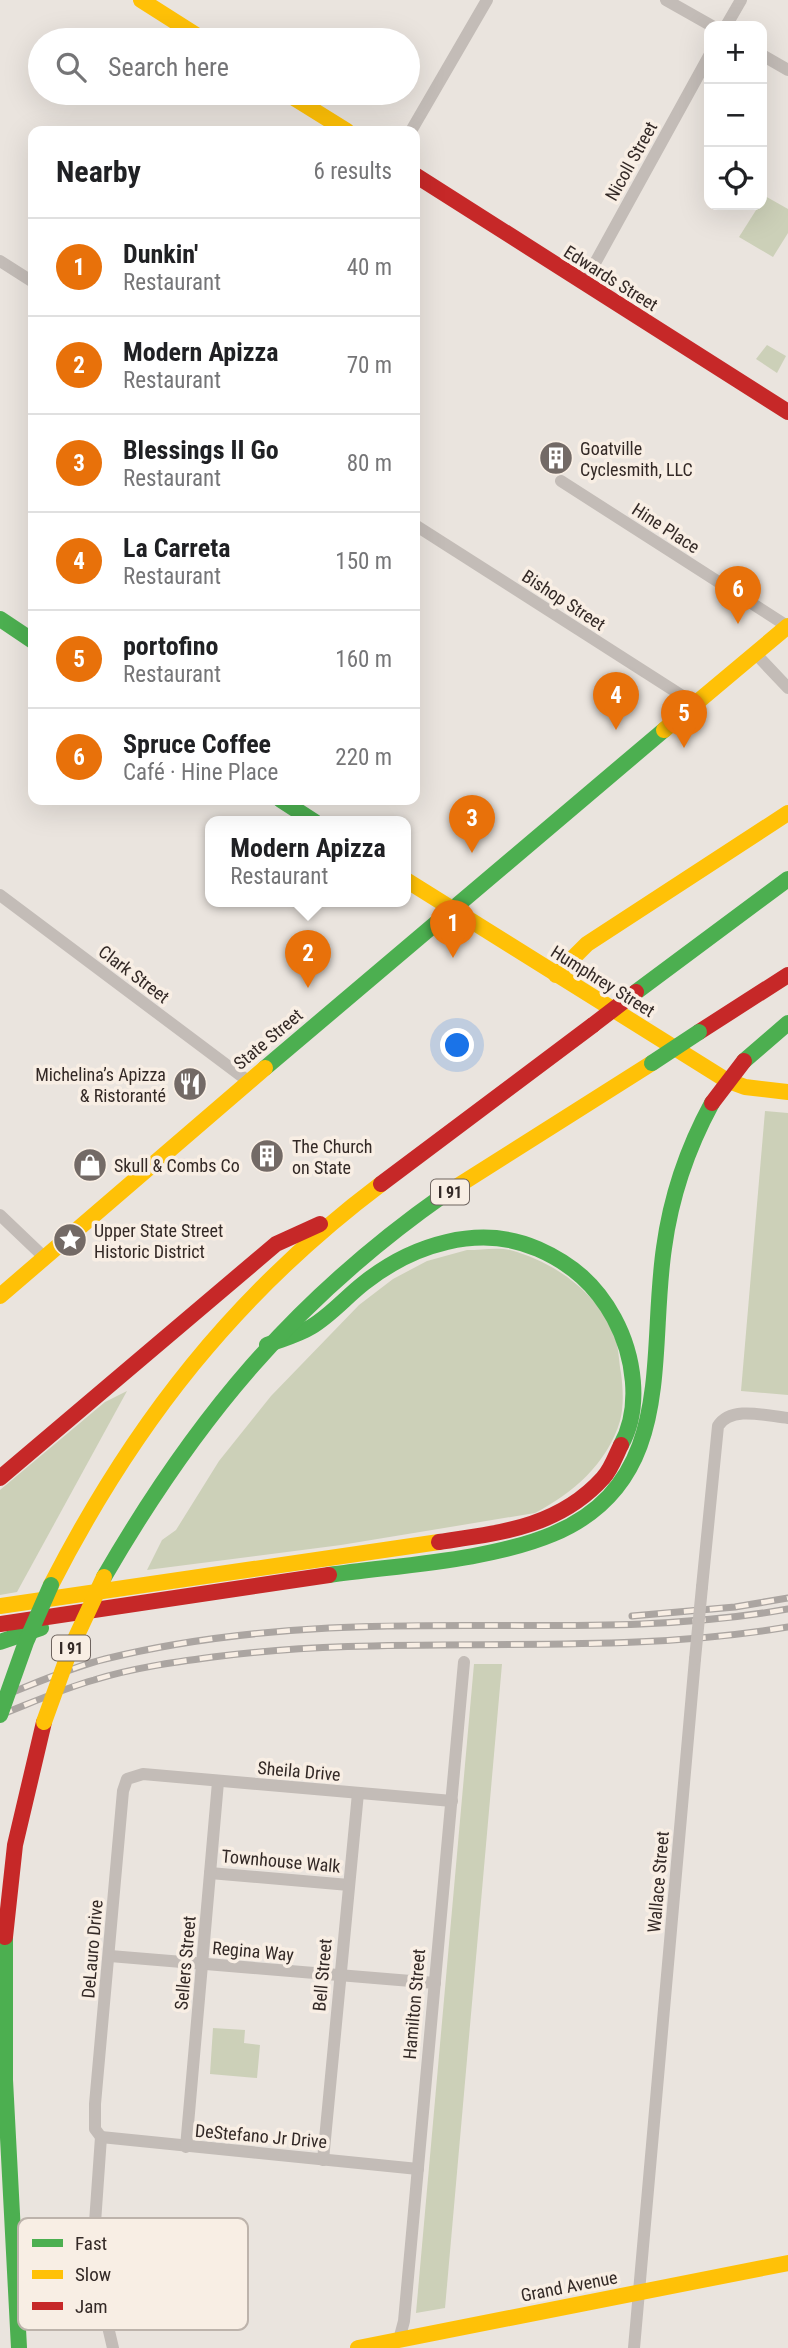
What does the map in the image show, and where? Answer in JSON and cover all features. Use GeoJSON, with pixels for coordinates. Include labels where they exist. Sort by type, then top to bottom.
{"type":"FeatureCollection","features":[{"type":"Feature","properties":{"kind":"main road"},"geometry":{"type":"LineString","coordinates":[[141,0],[185,28]]}},
{"type":"Feature","properties":{"kind":"main road"},"geometry":{"type":"LineString","coordinates":[[305,105],[339,126]]}},
{"type":"Feature","properties":{"kind":"main road","name":"Edwards Street"},"geometry":{"type":"LineString","coordinates":[[420,178],[584,283],[785,404]]}},
{"type":"Feature","properties":{"kind":"main road"},"geometry":{"type":"LineString","coordinates":[[0,619],[28,638]]}},
{"type":"Feature","properties":{"kind":"main road","name":"State Street"},"geometry":{"type":"LineString","coordinates":[[0,1296],[248,1081],[788,626]]}},
{"type":"Feature","properties":{"kind":"main road"},"geometry":{"type":"LineString","coordinates":[[289,805],[306,816]]}},
{"type":"Feature","properties":{"kind":"main road"},"geometry":{"type":"LineString","coordinates":[[556,975],[587,944],[788,813]]}},
{"type":"Feature","properties":{"kind":"main road","name":"I 91"},"geometry":{"type":"LineString","coordinates":[[0,1715],[26,1642],[51,1585],[108,1479],[190,1363],[250,1297],[335,1219],[788,879]]}},
{"type":"Feature","properties":{"kind":"main road","name":"Humphrey Street"},"geometry":{"type":"LineString","coordinates":[[411,883],[726,1080],[745,1087],[788,1092]]}},
{"type":"Feature","properties":{"kind":"main road","name":"I 91"},"geometry":{"type":"LineString","coordinates":[[19,2348],[2,2070],[1,1975],[8,1887],[18,1827],[44,1722],[70,1650],[104,1577],[177,1455],[220,1397],[267,1345],[346,1268],[401,1225],[788,975]]}},
{"type":"Feature","properties":{"kind":"main road"},"geometry":{"type":"LineString","coordinates":[[0,1624],[517,1547],[554,1536],[591,1514],[610,1497],[629,1472],[646,1434],[652,1404],[668,1213],[684,1154],[712,1102],[744,1062],[788,1023]]}},
{"type":"Feature","properties":{"kind":"main road"},"geometry":{"type":"LineString","coordinates":[[0,1478],[275,1244],[335,1219]]}},
{"type":"Feature","properties":{"kind":"main road"},"geometry":{"type":"LineString","coordinates":[[0,1606],[478,1536],[534,1525],[564,1511],[597,1484],[617,1454],[632,1411],[634,1382],[631,1353],[621,1324],[607,1299],[589,1279],[566,1261],[541,1248],[512,1239],[464,1238],[414,1252],[372,1277],[313,1326],[267,1345]]}},
{"type":"Feature","properties":{"kind":"main road"},"geometry":{"type":"LineString","coordinates":[[0,1642],[76,1613]]}},
{"type":"Feature","properties":{"kind":"main road","name":"Grand Avenue"},"geometry":{"type":"LineString","coordinates":[[358,2348],[398,2344],[788,2263]]}},
{"type":"Feature","properties":{"kind":"street"},"geometry":{"type":"LineString","coordinates":[[414,126],[487,0]]}},
{"type":"Feature","properties":{"kind":"street"},"geometry":{"type":"LineString","coordinates":[[666,0],[704,21]]}},
{"type":"Feature","properties":{"kind":"street"},"geometry":{"type":"LineString","coordinates":[[729,21],[741,0]]}},
{"type":"Feature","properties":{"kind":"street"},"geometry":{"type":"LineString","coordinates":[[767,58],[788,70]]}},
{"type":"Feature","properties":{"kind":"street","name":"Nicoll Street"},"geometry":{"type":"LineString","coordinates":[[584,283],[704,65]]}},
{"type":"Feature","properties":{"kind":"street"},"geometry":{"type":"LineString","coordinates":[[0,261],[28,279]]}},
{"type":"Feature","properties":{"kind":"street","name":"Hine Place"},"geometry":{"type":"LineString","coordinates":[[561,481],[788,626]]}},
{"type":"Feature","properties":{"kind":"street","name":"Bishop Street"},"geometry":{"type":"LineString","coordinates":[[420,528],[695,704]]}},
{"type":"Feature","properties":{"kind":"street"},"geometry":{"type":"LineString","coordinates":[[755,653],[788,688]]}},
{"type":"Feature","properties":{"kind":"street","name":"Clark Street"},"geometry":{"type":"LineString","coordinates":[[0,895],[248,1081]]}},
{"type":"Feature","properties":{"kind":"street"},"geometry":{"type":"LineString","coordinates":[[0,1214],[44,1257]]}},
{"type":"Feature","properties":{"kind":"street","name":"Wallace Street"},"geometry":{"type":"LineString","coordinates":[[634,2348],[715,1434],[722,1420],[741,1414],[788,1418]]}},
{"type":"Feature","properties":{"kind":"street","name":"Hamilton Street"},"geometry":{"type":"LineString","coordinates":[[398,2344],[404,2321],[464,1662]]}},
{"type":"Feature","properties":{"kind":"street","name":"Sheila Drive"},"geometry":{"type":"LineString","coordinates":[[143,1774],[452,1801]]}},
{"type":"Feature","properties":{"kind":"street","name":"DeLauro Drive"},"geometry":{"type":"LineString","coordinates":[[95,2218],[101,2137],[95,2129],[95,2104],[123,1791],[127,1779],[143,1774]]}},
{"type":"Feature","properties":{"kind":"street","name":"Sellers Street"},"geometry":{"type":"LineString","coordinates":[[186,2147],[218,1782]]}},
{"type":"Feature","properties":{"kind":"street","name":"Bell Street"},"geometry":{"type":"LineString","coordinates":[[323,2160],[358,1793]]}},
{"type":"Feature","properties":{"kind":"street","name":"Townhouse Walk"},"geometry":{"type":"LineString","coordinates":[[210,1873],[349,1885]]}},
{"type":"Feature","properties":{"kind":"street","name":"Regina Way"},"geometry":{"type":"LineString","coordinates":[[110,1956],[435,1983]]}},
{"type":"Feature","properties":{"kind":"street","name":"DeStefano Jr Drive"},"geometry":{"type":"LineString","coordinates":[[101,2137],[418,2169]]}},
{"type":"Feature","properties":{"kind":"street","name":"DeLauro Drive"},"geometry":{"type":"LineString","coordinates":[[109,2330],[113,2348]]}},
{"type":"Feature","properties":{"kind":"green space"},"geometry":{"type":"Polygon","coordinates":[[[767,197],[788,209],[788,233],[773,257],[739,237],[756,210],[767,210],[767,197]]]}},
{"type":"Feature","properties":{"kind":"green space"},"geometry":{"type":"Polygon","coordinates":[[[767,345],[786,356],[777,373],[756,359],[767,345]]]}},
{"type":"Feature","properties":{"kind":"green space"},"geometry":{"type":"Polygon","coordinates":[[[765,1111],[788,1113],[788,1395],[741,1391],[765,1111]]]}},
{"type":"Feature","properties":{"kind":"green space"},"geometry":{"type":"Polygon","coordinates":[[[505,1249],[544,1263],[560,1272],[588,1295],[609,1324],[616,1341],[623,1403],[620,1421],[607,1451],[587,1476],[535,1513],[341,1545],[147,1570],[162,1540],[176,1530],[219,1461],[271,1396],[359,1305],[393,1279],[427,1261],[467,1250],[505,1249]]]}},
{"type":"Feature","properties":{"kind":"green space"},"geometry":{"type":"Polygon","coordinates":[[[127,1391],[17,1592],[0,1595],[0,1490],[105,1402],[127,1391]]]}},
{"type":"Feature","properties":{"kind":"green space"},"geometry":{"type":"Polygon","coordinates":[[[474,1664],[502,1664],[445,2308],[416,2313],[474,1664]]]}},
{"type":"Feature","properties":{"kind":"green space"},"geometry":{"type":"Polygon","coordinates":[[[213,2028],[245,2030],[244,2043],[260,2045],[257,2078],[210,2074],[213,2028]]]}},
{"type":"Feature","properties":{"kind":"railway"},"geometry":{"type":"LineString","coordinates":[[632,1616],[735,1607],[788,1598]]}},
{"type":"Feature","properties":{"kind":"railway"},"geometry":{"type":"LineString","coordinates":[[0,1697],[105,1659],[188,1642],[244,1635],[387,1626],[617,1625],[731,1617],[788,1609]]}},
{"type":"Feature","properties":{"kind":"railway"},"geometry":{"type":"LineString","coordinates":[[0,1715],[108,1676],[213,1657],[357,1646],[645,1642],[788,1627]]}},
{"type":"Feature","properties":{"kind":"traffic: fast"},"geometry":{"type":"LineString","coordinates":[[0,619],[28,638]]}},
{"type":"Feature","properties":{"kind":"traffic: fast"},"geometry":{"type":"LineString","coordinates":[[265,1068],[664,730]]}},
{"type":"Feature","properties":{"kind":"traffic: fast"},"geometry":{"type":"LineString","coordinates":[[289,805],[306,816]]}},
{"type":"Feature","properties":{"kind":"traffic: fast"},"geometry":{"type":"LineString","coordinates":[[636,992],[788,879]]}},
{"type":"Feature","properties":{"kind":"traffic: fast"},"geometry":{"type":"LineString","coordinates":[[744,1061],[788,1023]]}},
{"type":"Feature","properties":{"kind":"traffic: fast"},"geometry":{"type":"LineString","coordinates":[[652,1063],[699,1032]]}},
{"type":"Feature","properties":{"kind":"traffic: fast"},"geometry":{"type":"LineString","coordinates":[[329,1575],[443,1561],[528,1543],[553,1534],[593,1511],[620,1483],[638,1449],[649,1412],[655,1372],[664,1248],[671,1210],[688,1155],[712,1103]]}},
{"type":"Feature","properties":{"kind":"traffic: fast"},"geometry":{"type":"LineString","coordinates":[[104,1577],[175,1465],[252,1366],[341,1276],[445,1194]]}},
{"type":"Feature","properties":{"kind":"traffic: fast"},"geometry":{"type":"LineString","coordinates":[[267,1345],[311,1327],[364,1283],[403,1258],[447,1242],[470,1238],[516,1241],[562,1261],[591,1286],[614,1318],[631,1364],[633,1381],[632,1414],[621,1445]]}},
{"type":"Feature","properties":{"kind":"traffic: fast"},"geometry":{"type":"LineString","coordinates":[[0,1715],[26,1642],[51,1585]]}},
{"type":"Feature","properties":{"kind":"traffic: fast"},"geometry":{"type":"LineString","coordinates":[[0,1642],[41,1628]]}},
{"type":"Feature","properties":{"kind":"traffic: fast"},"geometry":{"type":"LineString","coordinates":[[5,1937],[5,2080],[18,2329]]}},
{"type":"Feature","properties":{"kind":"traffic: fast"},"geometry":{"type":"LineString","coordinates":[[18,2330],[19,2348]]}},
{"type":"Feature","properties":{"kind":"traffic: slow"},"geometry":{"type":"LineString","coordinates":[[141,0],[185,28]]}},
{"type":"Feature","properties":{"kind":"traffic: slow"},"geometry":{"type":"LineString","coordinates":[[305,105],[339,126]]}},
{"type":"Feature","properties":{"kind":"traffic: slow"},"geometry":{"type":"LineString","coordinates":[[664,730],[788,626]]}},
{"type":"Feature","properties":{"kind":"traffic: slow"},"geometry":{"type":"LineString","coordinates":[[556,975],[587,944],[788,813]]}},
{"type":"Feature","properties":{"kind":"traffic: slow"},"geometry":{"type":"LineString","coordinates":[[411,883],[726,1080],[745,1087],[788,1092]]}},
{"type":"Feature","properties":{"kind":"traffic: slow"},"geometry":{"type":"LineString","coordinates":[[445,1194],[652,1063]]}},
{"type":"Feature","properties":{"kind":"traffic: slow"},"geometry":{"type":"LineString","coordinates":[[0,1296],[265,1068]]}},
{"type":"Feature","properties":{"kind":"traffic: slow"},"geometry":{"type":"LineString","coordinates":[[51,1585],[117,1469],[192,1365],[280,1270],[328,1226],[381,1184]]}},
{"type":"Feature","properties":{"kind":"traffic: slow"},"geometry":{"type":"LineString","coordinates":[[0,1606],[439,1542]]}},
{"type":"Feature","properties":{"kind":"traffic: slow"},"geometry":{"type":"LineString","coordinates":[[44,1722],[70,1650],[104,1577]]}},
{"type":"Feature","properties":{"kind":"traffic: slow"},"geometry":{"type":"LineString","coordinates":[[358,2348],[788,2263]]}},
{"type":"Feature","properties":{"kind":"traffic: jam"},"geometry":{"type":"LineString","coordinates":[[420,178],[788,412]]}},
{"type":"Feature","properties":{"kind":"traffic: jam"},"geometry":{"type":"LineString","coordinates":[[699,1032],[788,975]]}},
{"type":"Feature","properties":{"kind":"traffic: jam"},"geometry":{"type":"LineString","coordinates":[[593,1025],[636,992]]}},
{"type":"Feature","properties":{"kind":"traffic: jam"},"geometry":{"type":"LineString","coordinates":[[381,1184],[593,1025]]}},
{"type":"Feature","properties":{"kind":"traffic: jam"},"geometry":{"type":"LineString","coordinates":[[712,1103],[744,1061]]}},
{"type":"Feature","properties":{"kind":"traffic: jam"},"geometry":{"type":"LineString","coordinates":[[0,1478],[276,1244],[320,1224]]}},
{"type":"Feature","properties":{"kind":"traffic: jam"},"geometry":{"type":"LineString","coordinates":[[439,1542],[506,1531],[548,1517],[567,1507],[606,1475],[621,1445]]}},
{"type":"Feature","properties":{"kind":"traffic: jam"},"geometry":{"type":"LineString","coordinates":[[0,1624],[329,1575]]}},
{"type":"Feature","properties":{"kind":"traffic: jam"},"geometry":{"type":"LineString","coordinates":[[5,1937],[15,1845],[44,1722]]}},
{"type":"Feature","properties":{"kind":"place","name":"Goatville Cyclesmith, LLC"},"geometry":{"type":"Point","coordinates":[556,458]}},
{"type":"Feature","properties":{"kind":"place","name":"Spruce Coffee"},"geometry":{"type":"Point","coordinates":[738,624]}},
{"type":"Feature","properties":{"kind":"place","name":"La Carreta"},"geometry":{"type":"Point","coordinates":[616,730]}},
{"type":"Feature","properties":{"kind":"place","name":"portofino"},"geometry":{"type":"Point","coordinates":[684,748]}},
{"type":"Feature","properties":{"kind":"place","name":"Blessings II Go"},"geometry":{"type":"Point","coordinates":[472,853]}},
{"type":"Feature","properties":{"kind":"place","name":"Dunkin'"},"geometry":{"type":"Point","coordinates":[453,958]}},
{"type":"Feature","properties":{"kind":"place","name":"Modern Apizza"},"geometry":{"type":"Point","coordinates":[308,988]}},
{"type":"Feature","properties":{"kind":"place","name":"Michelina’s Apizza & Ristoranté"},"geometry":{"type":"Point","coordinates":[190,1084]}},
{"type":"Feature","properties":{"kind":"place","name":"The Church on State"},"geometry":{"type":"Point","coordinates":[267,1156]}},
{"type":"Feature","properties":{"kind":"place","name":"Skull & Combs Co"},"geometry":{"type":"Point","coordinates":[90,1165]}},
{"type":"Feature","properties":{"kind":"place","name":"Upper State Street Historic District"},"geometry":{"type":"Point","coordinates":[70,1240]}}]}
